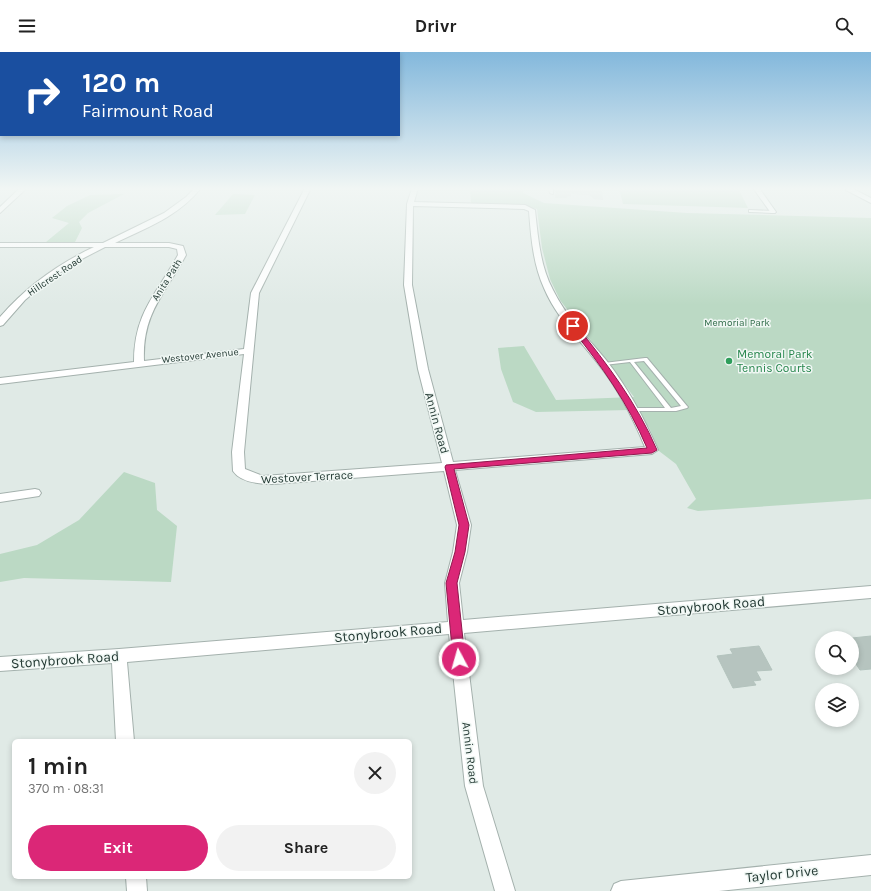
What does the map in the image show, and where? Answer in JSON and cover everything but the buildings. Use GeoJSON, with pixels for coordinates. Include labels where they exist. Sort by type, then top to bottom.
{"type":"FeatureCollection","features":[{"type":"Feature","properties":{"kind":"street","name":"Hillcrest Road"},"geometry":{"type":"LineString","coordinates":[[0,323],[10,310],[31,290],[60,270],[103,245],[139,227]]}},
{"type":"Feature","properties":{"kind":"street","name":"Westover Avenue"},"geometry":{"type":"LineString","coordinates":[[0,381],[248,351],[255,293],[288,227]]}},
{"type":"Feature","properties":{"kind":"street","name":"Annin Road"},"geometry":{"type":"LineString","coordinates":[[409,227],[408,285],[423,369],[464,525],[460,552],[452,583],[474,786],[505,891]]}},
{"type":"Feature","properties":{"kind":"street"},"geometry":{"type":"LineString","coordinates":[[449,467],[652,450],[642,425],[625,396],[604,364],[565,314],[544,280],[536,248],[534,227]]}},
{"type":"Feature","properties":{"kind":"street"},"geometry":{"type":"LineString","coordinates":[[0,245],[103,245]]}},
{"type":"Feature","properties":{"kind":"street","name":"Anita Path"},"geometry":{"type":"LineString","coordinates":[[103,245],[177,246],[182,251],[182,255],[175,268],[150,306],[140,334],[139,363]]}},
{"type":"Feature","properties":{"kind":"street","name":"Westover Terrace"},"geometry":{"type":"LineString","coordinates":[[248,351],[238,452],[239,471],[249,478],[263,481],[449,467]]}},
{"type":"Feature","properties":{"kind":"street"},"geometry":{"type":"LineString","coordinates":[[0,498],[35,493]]}},
{"type":"Feature","properties":{"kind":"street","name":"Stonybrook Road"},"geometry":{"type":"LineString","coordinates":[[0,664],[119,656],[871,592]]}},
{"type":"Feature","properties":{"kind":"street"},"geometry":{"type":"LineString","coordinates":[[119,656],[125,739]]}},
{"type":"Feature","properties":{"kind":"street","name":"Taylor Drive"},"geometry":{"type":"LineString","coordinates":[[621,891],[871,865]]}},
{"type":"Feature","properties":{"kind":"street"},"geometry":{"type":"LineString","coordinates":[[136,879],[137,891]]}},
{"type":"Feature","properties":{"kind":"lane"},"geometry":{"type":"LineString","coordinates":[[604,364],[645,359],[685,407],[632,410]]}},
{"type":"Feature","properties":{"kind":"lane"},"geometry":{"type":"LineString","coordinates":[[631,361],[669,409]]}},
{"type":"Feature","properties":{"kind":"green space"},"geometry":{"type":"Polygon","coordinates":[[[64,227],[82,228],[75,242],[46,242],[64,227]]]}},
{"type":"Feature","properties":{"kind":"green space","name":"Memorial Park"},"geometry":{"type":"Polygon","coordinates":[[[539,227],[871,227],[871,499],[698,511],[687,508],[696,499],[676,464],[659,451],[649,427],[630,410],[536,412],[513,402],[501,369],[498,348],[524,346],[556,400],[634,397],[560,300],[550,279],[542,248],[539,227]]]}},
{"type":"Feature","properties":{"kind":"green space"},"geometry":{"type":"Polygon","coordinates":[[[124,472],[155,483],[157,510],[177,526],[171,582],[24,578],[0,582],[0,554],[37,545],[79,520],[124,472]]]}},
{"type":"Feature","properties":{"kind":"place","name":"Memoral Park Tennis Courts"},"geometry":{"type":"Point","coordinates":[729,361]}},
{"type":"Feature","properties":{"kind":"route"},"geometry":{"type":"LineString","coordinates":[[459,659],[452,583],[460,552],[464,525],[449,467],[652,450],[642,425],[625,396],[604,364],[573,326]]}}]}
